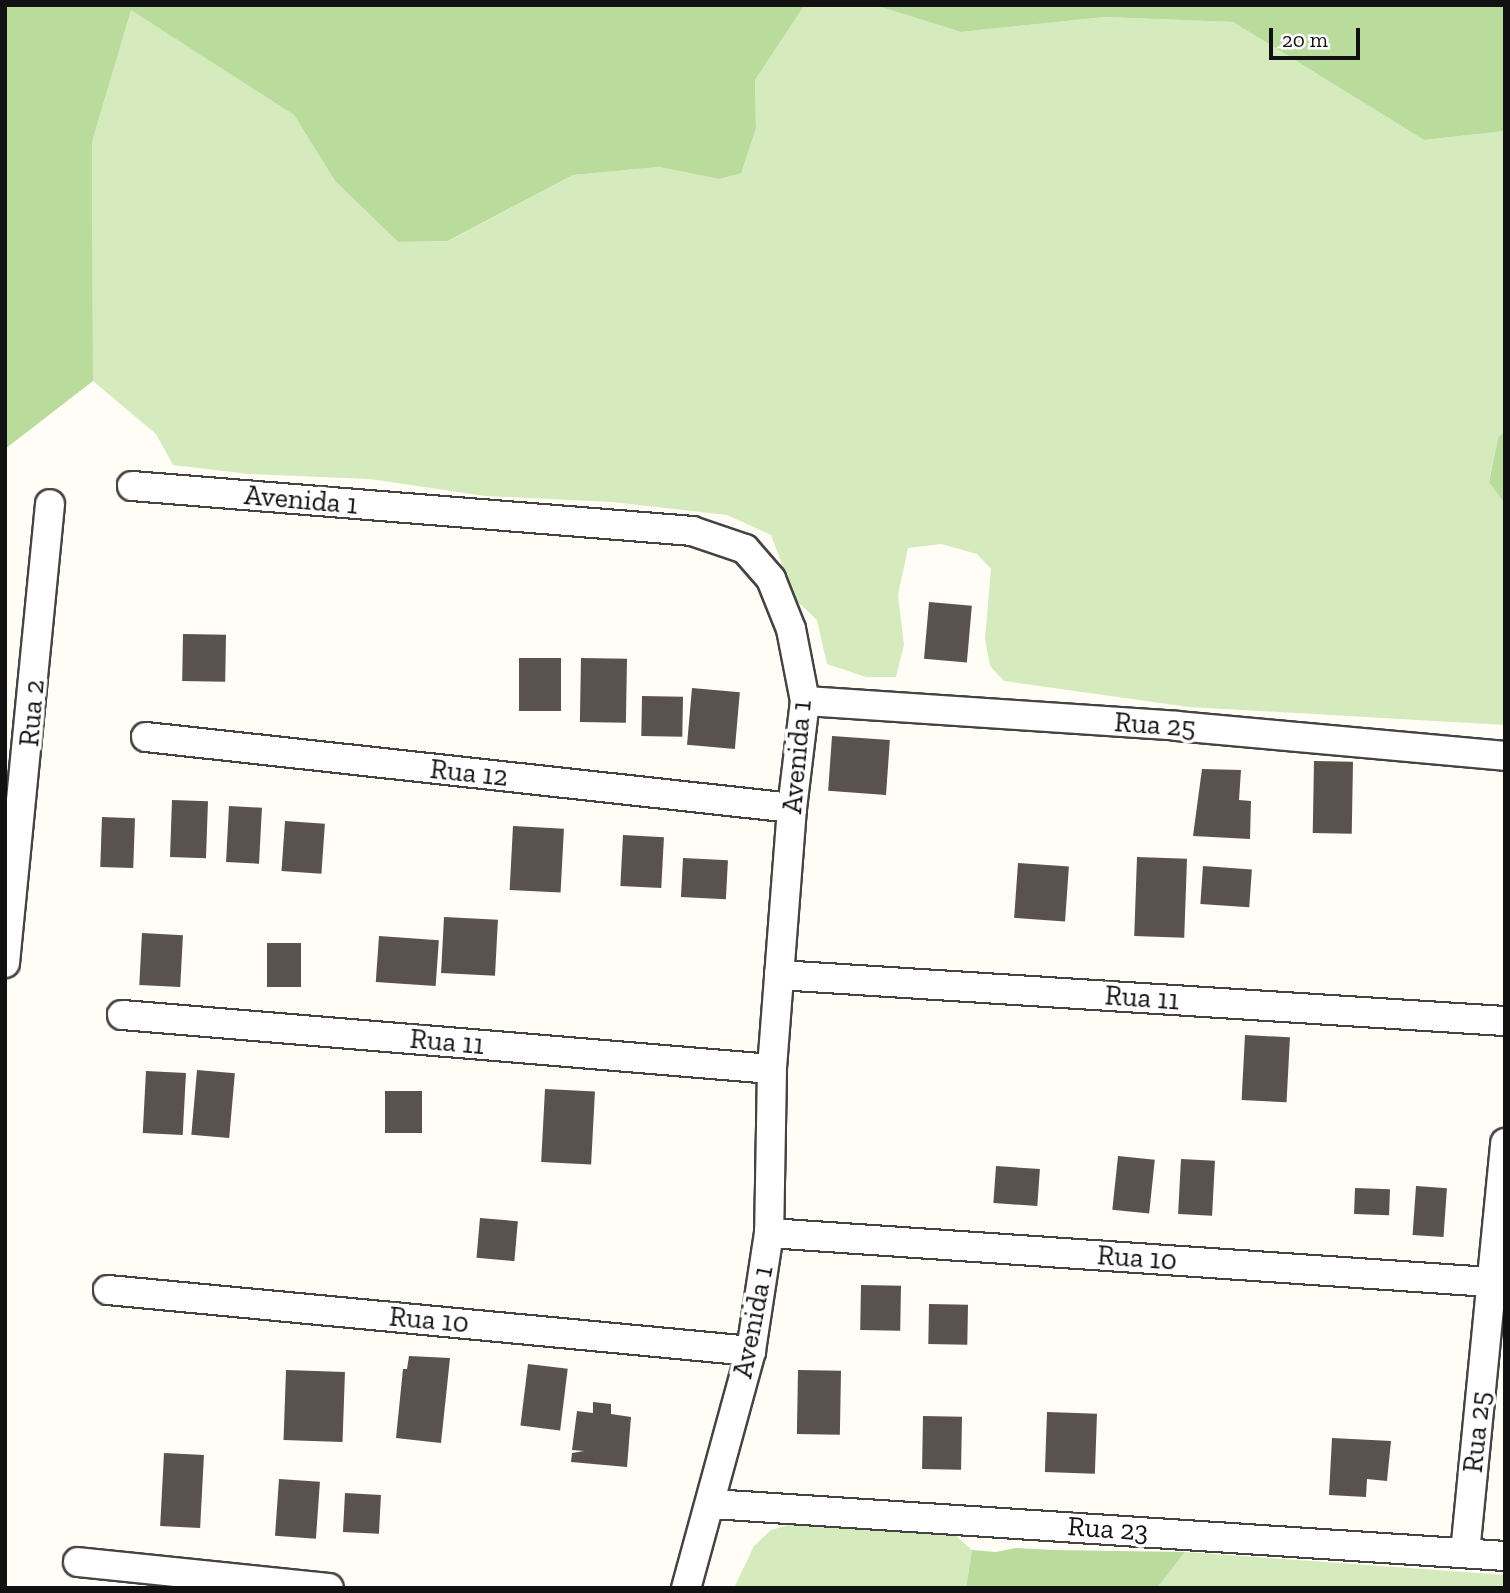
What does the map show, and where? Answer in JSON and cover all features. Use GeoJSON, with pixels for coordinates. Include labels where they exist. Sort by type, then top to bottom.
{"type":"FeatureCollection","features":[{"type":"Feature","properties":{"kind":"street","name":"Avenida 1"},"geometry":{"type":"LineString","coordinates":[[132,486],[692,531],[745,549],[771,579],[791,629],[806,701],[792,808],[772,1069],[769,1233],[751,1351],[712,1504],[686,1588]]}},
{"type":"Feature","properties":{"kind":"street","name":"Rua 2"},"geometry":{"type":"LineString","coordinates":[[5,963],[50,504]]}},
{"type":"Feature","properties":{"kind":"street","name":"Rua 25"},"geometry":{"type":"LineString","coordinates":[[806,701],[1177,726],[1505,756]]}},
{"type":"Feature","properties":{"kind":"street","name":"Rua 12"},"geometry":{"type":"LineString","coordinates":[[146,737],[792,808]]}},
{"type":"Feature","properties":{"kind":"street","name":"Rua 11"},"geometry":{"type":"LineString","coordinates":[[779,975],[1505,1021]]}},
{"type":"Feature","properties":{"kind":"street","name":"Rua 11"},"geometry":{"type":"LineString","coordinates":[[122,1015],[772,1069]]}},
{"type":"Feature","properties":{"kind":"street","name":"Rua 25"},"geometry":{"type":"LineString","coordinates":[[1465,1553],[1498,1283],[1505,1143]]}},
{"type":"Feature","properties":{"kind":"street","name":"Rua 10"},"geometry":{"type":"LineString","coordinates":[[769,1233],[1498,1283]]}},
{"type":"Feature","properties":{"kind":"street","name":"Rua 10"},"geometry":{"type":"LineString","coordinates":[[108,1290],[751,1351]]}},
{"type":"Feature","properties":{"kind":"street","name":"Rua 23"},"geometry":{"type":"LineString","coordinates":[[712,1504],[1505,1556]]}},
{"type":"Feature","properties":{"kind":"street"},"geometry":{"type":"LineString","coordinates":[[78,1562],[329,1588]]}},
{"type":"Feature","properties":{"kind":"green space"},"geometry":{"type":"Polygon","coordinates":[[[5,5],[1505,5],[1505,131],[1424,140],[1233,22],[1105,17],[961,32],[881,7],[804,6],[755,80],[756,128],[741,173],[719,179],[659,167],[573,175],[448,241],[398,242],[335,181],[294,115],[131,10],[92,142],[93,381],[5,449],[5,5]]]}},
{"type":"Feature","properties":{"kind":"green space"},"geometry":{"type":"Polygon","coordinates":[[[804,6],[881,7],[961,32],[1105,17],[1233,22],[1424,140],[1505,131],[1505,430],[1498,438],[1489,481],[1505,504],[1505,725],[1189,707],[1004,681],[990,666],[985,639],[991,569],[977,554],[941,544],[908,548],[898,595],[904,645],[896,677],[866,677],[827,664],[817,620],[795,599],[771,535],[727,515],[612,502],[485,496],[370,479],[249,474],[173,465],[156,434],[93,381],[92,142],[131,9],[294,115],[335,181],[398,242],[449,241],[573,175],[659,167],[719,179],[756,128],[755,80],[804,6]]]}},
{"type":"Feature","properties":{"kind":"green space"},"geometry":{"type":"Polygon","coordinates":[[[1505,430],[1505,504],[1489,482],[1498,438],[1505,430]]]}},
{"type":"Feature","properties":{"kind":"green space"},"geometry":{"type":"Polygon","coordinates":[[[799,1522],[866,1523],[955,1535],[972,1550],[966,1588],[734,1588],[754,1546],[771,1530],[799,1522]]]}},
{"type":"Feature","properties":{"kind":"green space"},"geometry":{"type":"Polygon","coordinates":[[[1016,1548],[1185,1552],[1157,1588],[966,1588],[972,1550],[996,1552],[1016,1548]]]}},
{"type":"Feature","properties":{"kind":"green space"},"geometry":{"type":"Polygon","coordinates":[[[1185,1552],[1505,1575],[1505,1588],[1157,1588],[1185,1552]]]}},
{"type":"Feature","properties":{"kind":"building"},"geometry":{"type":"Polygon","coordinates":[[[929,602],[972,606],[967,663],[924,659],[929,602]]]}},
{"type":"Feature","properties":{"kind":"building"},"geometry":{"type":"Polygon","coordinates":[[[183,634],[226,635],[225,682],[182,681],[183,634]]]}},
{"type":"Feature","properties":{"kind":"building"},"geometry":{"type":"Polygon","coordinates":[[[519,658],[561,658],[561,711],[519,711],[519,658]]]}},
{"type":"Feature","properties":{"kind":"building"},"geometry":{"type":"Polygon","coordinates":[[[581,658],[627,659],[626,723],[580,722],[581,658]]]}},
{"type":"Feature","properties":{"kind":"building"},"geometry":{"type":"Polygon","coordinates":[[[692,688],[740,692],[735,749],[687,745],[692,688]]]}},
{"type":"Feature","properties":{"kind":"building"},"geometry":{"type":"Polygon","coordinates":[[[642,696],[683,697],[682,737],[641,736],[642,696]]]}},
{"type":"Feature","properties":{"kind":"building"},"geometry":{"type":"Polygon","coordinates":[[[832,736],[890,740],[886,795],[828,791],[832,736]]]}},
{"type":"Feature","properties":{"kind":"building"},"geometry":{"type":"Polygon","coordinates":[[[1314,761],[1353,762],[1352,834],[1313,833],[1314,761]]]}},
{"type":"Feature","properties":{"kind":"building"},"geometry":{"type":"Polygon","coordinates":[[[1202,769],[1241,770],[1239,800],[1251,801],[1250,839],[1193,836],[1202,769]]]}},
{"type":"Feature","properties":{"kind":"building"},"geometry":{"type":"Polygon","coordinates":[[[172,800],[208,801],[206,858],[170,857],[172,800]]]}},
{"type":"Feature","properties":{"kind":"building"},"geometry":{"type":"Polygon","coordinates":[[[229,806],[262,808],[259,864],[226,862],[229,806]]]}},
{"type":"Feature","properties":{"kind":"building"},"geometry":{"type":"Polygon","coordinates":[[[102,817],[135,818],[133,868],[100,867],[102,817]]]}},
{"type":"Feature","properties":{"kind":"building"},"geometry":{"type":"Polygon","coordinates":[[[285,821],[325,824],[321,874],[282,871],[285,821]]]}},
{"type":"Feature","properties":{"kind":"building"},"geometry":{"type":"Polygon","coordinates":[[[513,826],[564,829],[561,893],[510,890],[513,826]]]}},
{"type":"Feature","properties":{"kind":"building"},"geometry":{"type":"Polygon","coordinates":[[[623,835],[664,837],[661,888],[620,886],[623,835]]]}},
{"type":"Feature","properties":{"kind":"building"},"geometry":{"type":"Polygon","coordinates":[[[1137,857],[1187,859],[1184,938],[1134,936],[1137,857]]]}},
{"type":"Feature","properties":{"kind":"building"},"geometry":{"type":"Polygon","coordinates":[[[683,858],[728,860],[726,899],[681,897],[683,858]]]}},
{"type":"Feature","properties":{"kind":"building"},"geometry":{"type":"Polygon","coordinates":[[[1018,863],[1069,867],[1065,921],[1014,918],[1018,863]]]}},
{"type":"Feature","properties":{"kind":"building"},"geometry":{"type":"Polygon","coordinates":[[[1203,866],[1252,869],[1249,907],[1200,904],[1203,866]]]}},
{"type":"Feature","properties":{"kind":"building"},"geometry":{"type":"Polygon","coordinates":[[[444,917],[498,920],[495,976],[441,973],[444,917]]]}},
{"type":"Feature","properties":{"kind":"building"},"geometry":{"type":"Polygon","coordinates":[[[142,933],[183,935],[180,987],[139,985],[142,933]]]}},
{"type":"Feature","properties":{"kind":"building"},"geometry":{"type":"Polygon","coordinates":[[[379,936],[439,940],[436,986],[376,982],[379,936]]]}},
{"type":"Feature","properties":{"kind":"building"},"geometry":{"type":"Polygon","coordinates":[[[267,943],[301,943],[301,987],[267,987],[267,943]]]}},
{"type":"Feature","properties":{"kind":"building"},"geometry":{"type":"Polygon","coordinates":[[[1245,1035],[1290,1037],[1287,1102],[1242,1100],[1245,1035]]]}},
{"type":"Feature","properties":{"kind":"building"},"geometry":{"type":"Polygon","coordinates":[[[197,1070],[235,1073],[229,1138],[191,1135],[197,1070]]]}},
{"type":"Feature","properties":{"kind":"building"},"geometry":{"type":"Polygon","coordinates":[[[146,1071],[186,1073],[183,1135],[143,1133],[146,1071]]]}},
{"type":"Feature","properties":{"kind":"building"},"geometry":{"type":"Polygon","coordinates":[[[545,1089],[595,1092],[591,1165],[541,1162],[545,1089]]]}},
{"type":"Feature","properties":{"kind":"building"},"geometry":{"type":"Polygon","coordinates":[[[385,1091],[422,1091],[422,1133],[385,1133],[385,1091]]]}},
{"type":"Feature","properties":{"kind":"building"},"geometry":{"type":"Polygon","coordinates":[[[1118,1156],[1155,1160],[1149,1214],[1112,1210],[1118,1156]]]}},
{"type":"Feature","properties":{"kind":"building"},"geometry":{"type":"Polygon","coordinates":[[[1181,1159],[1215,1161],[1212,1216],[1178,1214],[1181,1159]]]}},
{"type":"Feature","properties":{"kind":"building"},"geometry":{"type":"Polygon","coordinates":[[[996,1166],[1040,1169],[1037,1206],[993,1203],[996,1166]]]}},
{"type":"Feature","properties":{"kind":"building"},"geometry":{"type":"Polygon","coordinates":[[[1416,1186],[1447,1188],[1444,1237],[1413,1235],[1416,1186]]]}},
{"type":"Feature","properties":{"kind":"building"},"geometry":{"type":"Polygon","coordinates":[[[1355,1188],[1390,1189],[1389,1215],[1354,1214],[1355,1188]]]}},
{"type":"Feature","properties":{"kind":"building"},"geometry":{"type":"Polygon","coordinates":[[[480,1218],[518,1221],[514,1261],[477,1258],[480,1218]]]}},
{"type":"Feature","properties":{"kind":"building"},"geometry":{"type":"Polygon","coordinates":[[[861,1285],[901,1286],[900,1331],[860,1330],[861,1285]]]}},
{"type":"Feature","properties":{"kind":"building"},"geometry":{"type":"Polygon","coordinates":[[[929,1304],[968,1305],[967,1345],[928,1344],[929,1304]]]}},
{"type":"Feature","properties":{"kind":"building"},"geometry":{"type":"Polygon","coordinates":[[[409,1356],[450,1358],[441,1443],[396,1438],[403,1369],[407,1369],[409,1356]]]}},
{"type":"Feature","properties":{"kind":"building"},"geometry":{"type":"Polygon","coordinates":[[[528,1364],[568,1369],[560,1430],[520,1426],[528,1364]]]}},
{"type":"Feature","properties":{"kind":"building"},"geometry":{"type":"Polygon","coordinates":[[[286,1370],[345,1372],[343,1442],[284,1440],[286,1370]]]}},
{"type":"Feature","properties":{"kind":"building"},"geometry":{"type":"Polygon","coordinates":[[[798,1370],[841,1371],[840,1435],[797,1434],[798,1370]]]}},
{"type":"Feature","properties":{"kind":"building"},"geometry":{"type":"Polygon","coordinates":[[[593,1402],[611,1404],[611,1414],[631,1417],[627,1467],[571,1462],[572,1453],[584,1451],[572,1450],[577,1411],[593,1413],[593,1402]]]}},
{"type":"Feature","properties":{"kind":"building"},"geometry":{"type":"Polygon","coordinates":[[[1047,1412],[1097,1414],[1095,1474],[1045,1472],[1047,1412]]]}},
{"type":"Feature","properties":{"kind":"building"},"geometry":{"type":"Polygon","coordinates":[[[923,1416],[962,1417],[961,1470],[922,1469],[923,1416]]]}},
{"type":"Feature","properties":{"kind":"building"},"geometry":{"type":"Polygon","coordinates":[[[1332,1438],[1391,1441],[1387,1481],[1367,1479],[1366,1497],[1329,1495],[1332,1438]]]}},
{"type":"Feature","properties":{"kind":"building"},"geometry":{"type":"Polygon","coordinates":[[[164,1453],[204,1455],[200,1528],[160,1526],[164,1453]]]}},
{"type":"Feature","properties":{"kind":"building"},"geometry":{"type":"Polygon","coordinates":[[[279,1479],[320,1482],[316,1539],[275,1536],[279,1479]]]}},
{"type":"Feature","properties":{"kind":"building"},"geometry":{"type":"Polygon","coordinates":[[[345,1493],[381,1495],[379,1534],[343,1532],[345,1493]]]}}]}
